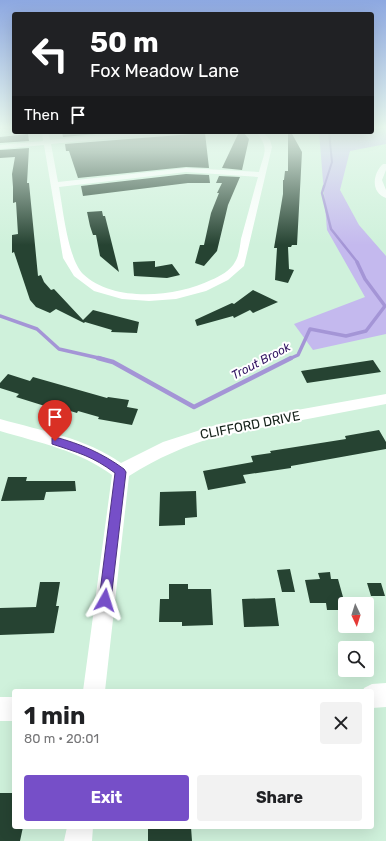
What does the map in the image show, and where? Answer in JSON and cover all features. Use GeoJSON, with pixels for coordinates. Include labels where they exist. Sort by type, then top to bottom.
{"type":"FeatureCollection","features":[{"type":"Feature","properties":{"kind":"street"},"geometry":{"type":"LineString","coordinates":[[52,166],[68,258],[75,272],[92,284],[106,291],[129,296],[156,297],[190,293],[210,287],[224,279],[237,268],[243,259],[264,166]]}},
{"type":"Feature","properties":{"kind":"street"},"geometry":{"type":"LineString","coordinates":[[386,166],[379,174],[378,179],[379,186],[386,195]]}},
{"type":"Feature","properties":{"kind":"street"},"geometry":{"type":"LineString","coordinates":[[55,185],[186,170],[262,175]]}},
{"type":"Feature","properties":{"kind":"street","name":"CLIFFORD DRIVE"},"geometry":{"type":"LineString","coordinates":[[120,472],[138,461],[195,436],[219,430],[386,399]]}},
{"type":"Feature","properties":{"kind":"street"},"geometry":{"type":"LineString","coordinates":[[0,426],[81,448],[103,459],[120,472],[94,689]]}},
{"type":"Feature","properties":{"kind":"street"},"geometry":{"type":"LineString","coordinates":[[374,696],[386,695]]}},
{"type":"Feature","properties":{"kind":"street"},"geometry":{"type":"LineString","coordinates":[[0,709],[12,709]]}},
{"type":"Feature","properties":{"kind":"street"},"geometry":{"type":"LineString","coordinates":[[78,841],[80,829]]}},
{"type":"Feature","properties":{"kind":"shaded area"},"geometry":{"type":"Polygon","coordinates":[[[322,166],[346,166],[340,190],[359,225],[386,256],[386,334],[313,350],[294,324],[365,297],[327,230],[322,166]]]}},
{"type":"Feature","properties":{"kind":"building"},"geometry":{"type":"Polygon","coordinates":[[[13,166],[28,166],[27,183],[29,183],[38,276],[41,275],[44,282],[51,290],[54,289],[83,320],[93,310],[139,322],[137,333],[111,332],[112,330],[85,322],[84,323],[56,309],[50,313],[36,307],[30,300],[14,252],[12,253],[12,235],[18,234],[16,202],[13,203],[12,174],[13,166]]]}},
{"type":"Feature","properties":{"kind":"building"},"geometry":{"type":"Polygon","coordinates":[[[74,166],[209,166],[209,168],[186,167],[78,178],[74,166]]]}},
{"type":"Feature","properties":{"kind":"building"},"geometry":{"type":"Polygon","coordinates":[[[223,166],[243,166],[242,170],[222,168],[223,166]]]}},
{"type":"Feature","properties":{"kind":"building"},"geometry":{"type":"Polygon","coordinates":[[[288,166],[301,166],[297,245],[288,247],[289,269],[294,270],[288,283],[275,280],[277,248],[274,248],[283,194],[283,180],[285,171],[288,171],[288,166]]]}},
{"type":"Feature","properties":{"kind":"building"},"geometry":{"type":"Polygon","coordinates":[[[186,174],[209,175],[210,183],[188,183],[83,196],[81,186],[186,174]]]}},
{"type":"Feature","properties":{"kind":"building"},"geometry":{"type":"Polygon","coordinates":[[[219,176],[240,177],[228,205],[217,251],[204,266],[195,263],[200,245],[204,245],[211,213],[219,193],[217,193],[222,183],[216,183],[219,176]]]}},
{"type":"Feature","properties":{"kind":"building"},"geometry":{"type":"Polygon","coordinates":[[[102,211],[103,216],[105,216],[119,272],[100,256],[96,235],[93,235],[90,226],[87,212],[102,211]]]}},
{"type":"Feature","properties":{"kind":"building"},"geometry":{"type":"Polygon","coordinates":[[[155,261],[155,267],[172,264],[180,275],[167,278],[134,276],[133,262],[155,261]]]}},
{"type":"Feature","properties":{"kind":"building"},"geometry":{"type":"Polygon","coordinates":[[[253,290],[278,302],[253,313],[250,310],[234,318],[233,316],[197,326],[195,320],[232,303],[234,304],[253,290]]]}},
{"type":"Feature","properties":{"kind":"building"},"geometry":{"type":"Polygon","coordinates":[[[373,360],[381,372],[307,383],[301,371],[373,360]]]}},
{"type":"Feature","properties":{"kind":"building"},"geometry":{"type":"Polygon","coordinates":[[[8,374],[30,381],[33,377],[107,398],[129,400],[127,407],[138,409],[132,425],[98,419],[99,417],[78,411],[77,413],[50,405],[48,407],[16,397],[19,394],[0,388],[0,383],[8,374]]]}},
{"type":"Feature","properties":{"kind":"building"},"geometry":{"type":"Polygon","coordinates":[[[379,430],[386,442],[386,449],[291,466],[291,468],[243,475],[246,483],[208,490],[203,471],[253,462],[251,456],[271,453],[270,451],[346,439],[345,436],[379,430]]]}},
{"type":"Feature","properties":{"kind":"building"},"geometry":{"type":"Polygon","coordinates":[[[8,477],[27,477],[26,481],[75,481],[76,491],[46,492],[44,500],[1,501],[8,477]]]}},
{"type":"Feature","properties":{"kind":"building"},"geometry":{"type":"Polygon","coordinates":[[[196,491],[197,517],[185,518],[185,525],[159,526],[160,492],[196,491]]]}},
{"type":"Feature","properties":{"kind":"building"},"geometry":{"type":"Polygon","coordinates":[[[290,569],[295,592],[282,592],[277,570],[290,569]]]}},
{"type":"Feature","properties":{"kind":"building"},"geometry":{"type":"Polygon","coordinates":[[[330,572],[331,579],[338,579],[343,597],[338,597],[338,610],[327,610],[326,603],[310,603],[305,580],[320,579],[318,573],[330,572]]]}},
{"type":"Feature","properties":{"kind":"building"},"geometry":{"type":"Polygon","coordinates":[[[40,582],[60,582],[56,606],[59,606],[54,633],[0,635],[0,608],[36,607],[40,582]]]}},
{"type":"Feature","properties":{"kind":"building"},"geometry":{"type":"Polygon","coordinates":[[[367,583],[381,583],[385,596],[371,596],[367,583]]]}},
{"type":"Feature","properties":{"kind":"building"},"geometry":{"type":"Polygon","coordinates":[[[169,584],[188,584],[188,589],[211,589],[213,625],[182,626],[182,622],[159,622],[160,599],[169,599],[169,584]]]}},
{"type":"Feature","properties":{"kind":"building"},"geometry":{"type":"Polygon","coordinates":[[[275,598],[279,626],[244,627],[242,599],[275,598]]]}},
{"type":"Feature","properties":{"kind":"building"},"geometry":{"type":"Polygon","coordinates":[[[0,793],[12,793],[12,829],[23,829],[20,841],[0,841],[0,793]]]}},
{"type":"Feature","properties":{"kind":"building"},"geometry":{"type":"Polygon","coordinates":[[[148,829],[191,829],[192,841],[148,841],[148,829]]]}},
{"type":"Feature","properties":{"kind":"waterway","name":"Trout Brook"},"geometry":{"type":"LineString","coordinates":[[324,187],[331,166]]}},
{"type":"Feature","properties":{"kind":"waterway","name":"Trout Brook"},"geometry":{"type":"LineString","coordinates":[[324,186],[322,193],[331,229],[358,263]]}},
{"type":"Feature","properties":{"kind":"waterway","name":"Trout Brook"},"geometry":{"type":"LineString","coordinates":[[289,359],[298,355],[310,329],[346,336],[366,331],[385,306],[365,279],[357,262]]}},
{"type":"Feature","properties":{"kind":"waterway","name":"Trout Brook"},"geometry":{"type":"LineString","coordinates":[[0,316],[37,329],[59,349],[103,359]]}},
{"type":"Feature","properties":{"kind":"waterway","name":"Trout Brook"},"geometry":{"type":"LineString","coordinates":[[98,358],[113,362],[194,407],[289,359]]}},
{"type":"Feature","properties":{"kind":"route"},"geometry":{"type":"LineString","coordinates":[[55,441],[81,448],[103,459],[120,472],[105,600]]}}]}
